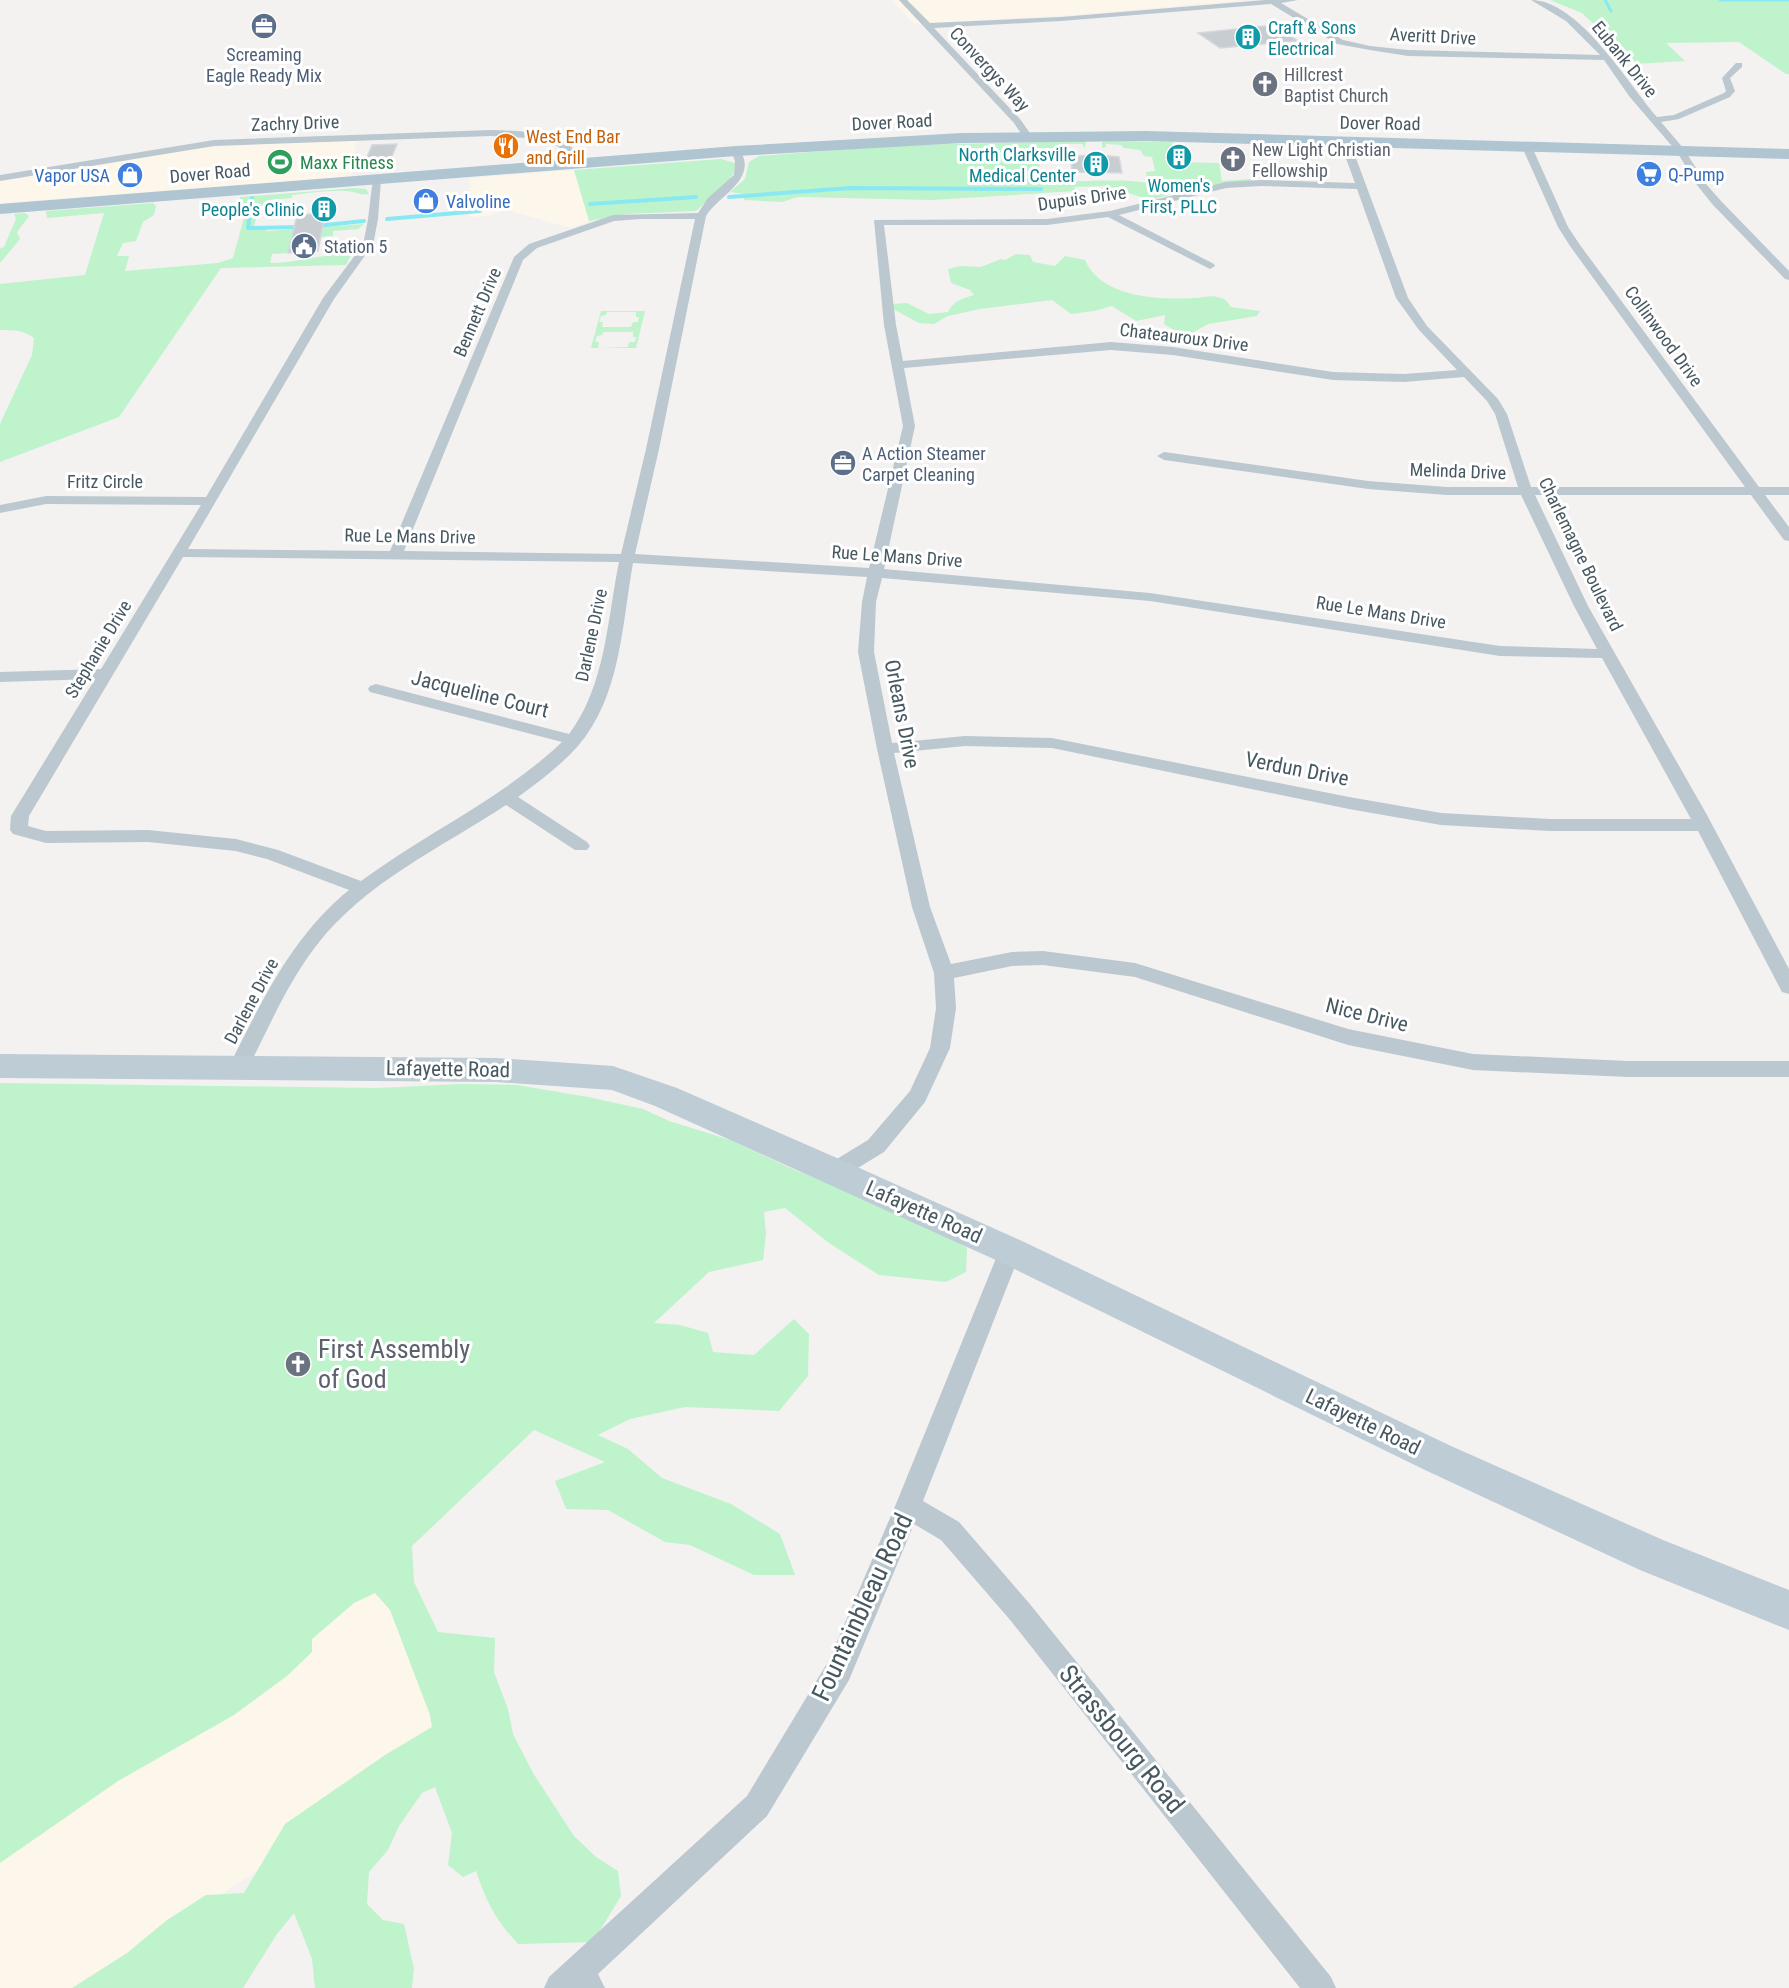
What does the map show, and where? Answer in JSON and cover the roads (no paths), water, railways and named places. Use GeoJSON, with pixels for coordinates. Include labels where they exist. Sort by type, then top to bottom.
{"type":"FeatureCollection","features":[{"type":"Feature","properties":{"kind":"main road","name":"Dover Road"},"geometry":{"type":"LineString","coordinates":[[0,209],[736,151],[905,140],[1027,136],[1145,136],[1789,154]]}},
{"type":"Feature","properties":{"kind":"main road","name":"Lafayette Road"},"geometry":{"type":"LineString","coordinates":[[0,1066],[515,1070],[613,1078],[666,1097],[835,1171],[1010,1251],[1438,1458],[1654,1556],[1789,1610]]}},
{"type":"Feature","properties":{"kind":"street","name":"Convergys Way"},"geometry":{"type":"LineString","coordinates":[[903,0],[1017,121],[1027,136]]}},
{"type":"Feature","properties":{"kind":"street"},"geometry":{"type":"LineString","coordinates":[[927,26],[1061,19],[1294,0]]}},
{"type":"Feature","properties":{"kind":"street","name":"Eubank Drive"},"geometry":{"type":"LineString","coordinates":[[1535,0],[1569,19],[1597,45],[1654,120],[1681,151],[1715,200],[1789,277]]}},
{"type":"Feature","properties":{"kind":"street","name":"Averitt Drive"},"geometry":{"type":"LineString","coordinates":[[1271,1],[1340,42],[1370,48],[1408,52],[1607,58]]}},
{"type":"Feature","properties":{"kind":"street"},"geometry":{"type":"LineString","coordinates":[[1654,120],[1676,117],[1727,94],[1731,91],[1726,78],[1739,65]]}},
{"type":"Feature","properties":{"kind":"street","name":"Zachry Drive"},"geometry":{"type":"LineString","coordinates":[[0,178],[214,143],[491,133],[545,138],[576,151],[583,164]]}},
{"type":"Feature","properties":{"kind":"street","name":"Charlemagne Boulevard"},"geometry":{"type":"LineString","coordinates":[[1345,142],[1402,298],[1423,328],[1492,399],[1501,414],[1526,491],[1581,606],[1703,825],[1789,987]]}},
{"type":"Feature","properties":{"kind":"street","name":"Collinwood Drive"},"geometry":{"type":"LineString","coordinates":[[1527,147],[1571,241],[1789,537]]}},
{"type":"Feature","properties":{"kind":"street","name":"Darlene Drive"},"geometry":{"type":"LineString","coordinates":[[238,1068],[291,965],[325,923],[364,889],[506,797],[548,764],[573,740],[588,718],[605,678],[627,558],[660,417],[701,216],[712,200],[739,176],[742,166],[736,151]]}},
{"type":"Feature","properties":{"kind":"street","name":"Stephanie Drive"},"geometry":{"type":"LineString","coordinates":[[364,889],[272,854],[236,845],[148,836],[46,837],[19,830],[20,816],[329,298],[364,250],[374,219],[376,180]]}},
{"type":"Feature","properties":{"kind":"street","name":"Dupuis Drive"},"geometry":{"type":"LineString","coordinates":[[878,222],[1010,224],[1082,219],[1226,185],[1261,183],[1361,186]]}},
{"type":"Feature","properties":{"kind":"street"},"geometry":{"type":"LineString","coordinates":[[1110,214],[1210,266]]}},
{"type":"Feature","properties":{"kind":"street","name":"Bennett Drive"},"geometry":{"type":"LineString","coordinates":[[395,555],[518,259],[533,246],[613,218],[701,216]]}},
{"type":"Feature","properties":{"kind":"street","name":"Orleans Drive"},"geometry":{"type":"LineString","coordinates":[[835,1171],[876,1146],[918,1096],[940,1048],[946,1008],[944,973],[921,907],[868,672],[866,648],[869,602],[909,426],[890,325],[878,222]]}},
{"type":"Feature","properties":{"kind":"street","name":"Chateauroux Drive"},"geometry":{"type":"LineString","coordinates":[[898,365],[1111,346],[1173,351],[1333,376],[1404,378],[1466,373]]}},
{"type":"Feature","properties":{"kind":"street","name":"Melinda Drive"},"geometry":{"type":"LineString","coordinates":[[1164,456],[1368,485],[1447,491],[1789,492]]}},
{"type":"Feature","properties":{"kind":"street","name":"Fritz Circle"},"geometry":{"type":"LineString","coordinates":[[0,509],[46,500],[210,501]]}},
{"type":"Feature","properties":{"kind":"street","name":"Rue Le Mans Drive"},"geometry":{"type":"LineString","coordinates":[[177,553],[627,558],[877,573],[1150,597],[1500,651],[1564,654],[1608,653]]}},
{"type":"Feature","properties":{"kind":"street"},"geometry":{"type":"LineString","coordinates":[[0,677],[106,674]]}},
{"type":"Feature","properties":{"kind":"street","name":"Jacqueline Court"},"geometry":{"type":"LineString","coordinates":[[376,689],[573,740]]}},
{"type":"Feature","properties":{"kind":"street","name":"Verdun Drive"},"geometry":{"type":"LineString","coordinates":[[885,749],[965,741],[1052,743],[1349,803],[1441,819],[1550,825],[1703,825]]}},
{"type":"Feature","properties":{"kind":"street"},"geometry":{"type":"LineString","coordinates":[[506,797],[581,846]]}},
{"type":"Feature","properties":{"kind":"street","name":"Nice Drive"},"geometry":{"type":"LineString","coordinates":[[944,973],[1012,959],[1042,958],[1136,970],[1348,1037],[1473,1062],[1628,1069],[1789,1069]]}},
{"type":"Feature","properties":{"kind":"street","name":"Fountainbleau Road"},"geometry":{"type":"LineString","coordinates":[[577,1982],[757,1806],[838,1670],[908,1507],[962,1366],[1010,1251]]}},
{"type":"Feature","properties":{"kind":"street","name":"Strassbourg Road"},"geometry":{"type":"LineString","coordinates":[[908,1507],[950,1531],[1020,1611],[1320,1988]]}},
{"type":"Feature","properties":{"kind":"waterway"},"geometry":{"type":"LineString","coordinates":[[1605,0],[1611,11]]}},
{"type":"Feature","properties":{"kind":"waterway"},"geometry":{"type":"LineString","coordinates":[[1720,0],[1789,0]]}},
{"type":"Feature","properties":{"kind":"waterway"},"geometry":{"type":"LineString","coordinates":[[729,197],[850,188],[1041,189]]}},
{"type":"Feature","properties":{"kind":"waterway"},"geometry":{"type":"LineString","coordinates":[[590,204],[696,197]]}},
{"type":"Feature","properties":{"kind":"waterway"},"geometry":{"type":"LineString","coordinates":[[252,198],[248,228],[300,227]]}},
{"type":"Feature","properties":{"kind":"waterway"},"geometry":{"type":"LineString","coordinates":[[387,219],[480,211]]}},
{"type":"Feature","properties":{"kind":"waterway"},"geometry":{"type":"LineString","coordinates":[[316,226],[364,221]]}},
{"type":"Feature","properties":{"kind":"place","name":"Screaming Eagle Ready Mix"},"geometry":{"type":"Point","coordinates":[264,26]}},
{"type":"Feature","properties":{"kind":"place","name":"Craft & Sons Electrical"},"geometry":{"type":"Point","coordinates":[1248,37]}},
{"type":"Feature","properties":{"kind":"place","name":"Hillcrest Baptist Church"},"geometry":{"type":"Point","coordinates":[1265,84]}},
{"type":"Feature","properties":{"kind":"place","name":"West End Bar and Grill"},"geometry":{"type":"Point","coordinates":[506,146]}},
{"type":"Feature","properties":{"kind":"place","name":"Women's First, PLLC"},"geometry":{"type":"Point","coordinates":[1179,157]}},
{"type":"Feature","properties":{"kind":"place","name":"New Light Christian Fellowship"},"geometry":{"type":"Point","coordinates":[1233,159]}},
{"type":"Feature","properties":{"kind":"place","name":"Maxx Fitness"},"geometry":{"type":"Point","coordinates":[280,162]}},
{"type":"Feature","properties":{"kind":"place","name":"North Clarksville Medical Center"},"geometry":{"type":"Point","coordinates":[1096,164]}},
{"type":"Feature","properties":{"kind":"place","name":"Q-Pump"},"geometry":{"type":"Point","coordinates":[1649,174]}},
{"type":"Feature","properties":{"kind":"place","name":"Vapor USA"},"geometry":{"type":"Point","coordinates":[130,175]}},
{"type":"Feature","properties":{"kind":"place","name":"Valvoline"},"geometry":{"type":"Point","coordinates":[426,201]}},
{"type":"Feature","properties":{"kind":"place","name":"People's Clinic"},"geometry":{"type":"Point","coordinates":[324,209]}},
{"type":"Feature","properties":{"kind":"place","name":"Station 5"},"geometry":{"type":"Point","coordinates":[304,246]}},
{"type":"Feature","properties":{"kind":"place","name":"A Action Steamer Carpet Cleaning"},"geometry":{"type":"Point","coordinates":[843,463]}},
{"type":"Feature","properties":{"kind":"place","name":"First Assembly of God"},"geometry":{"type":"Point","coordinates":[298,1364]}}]}
